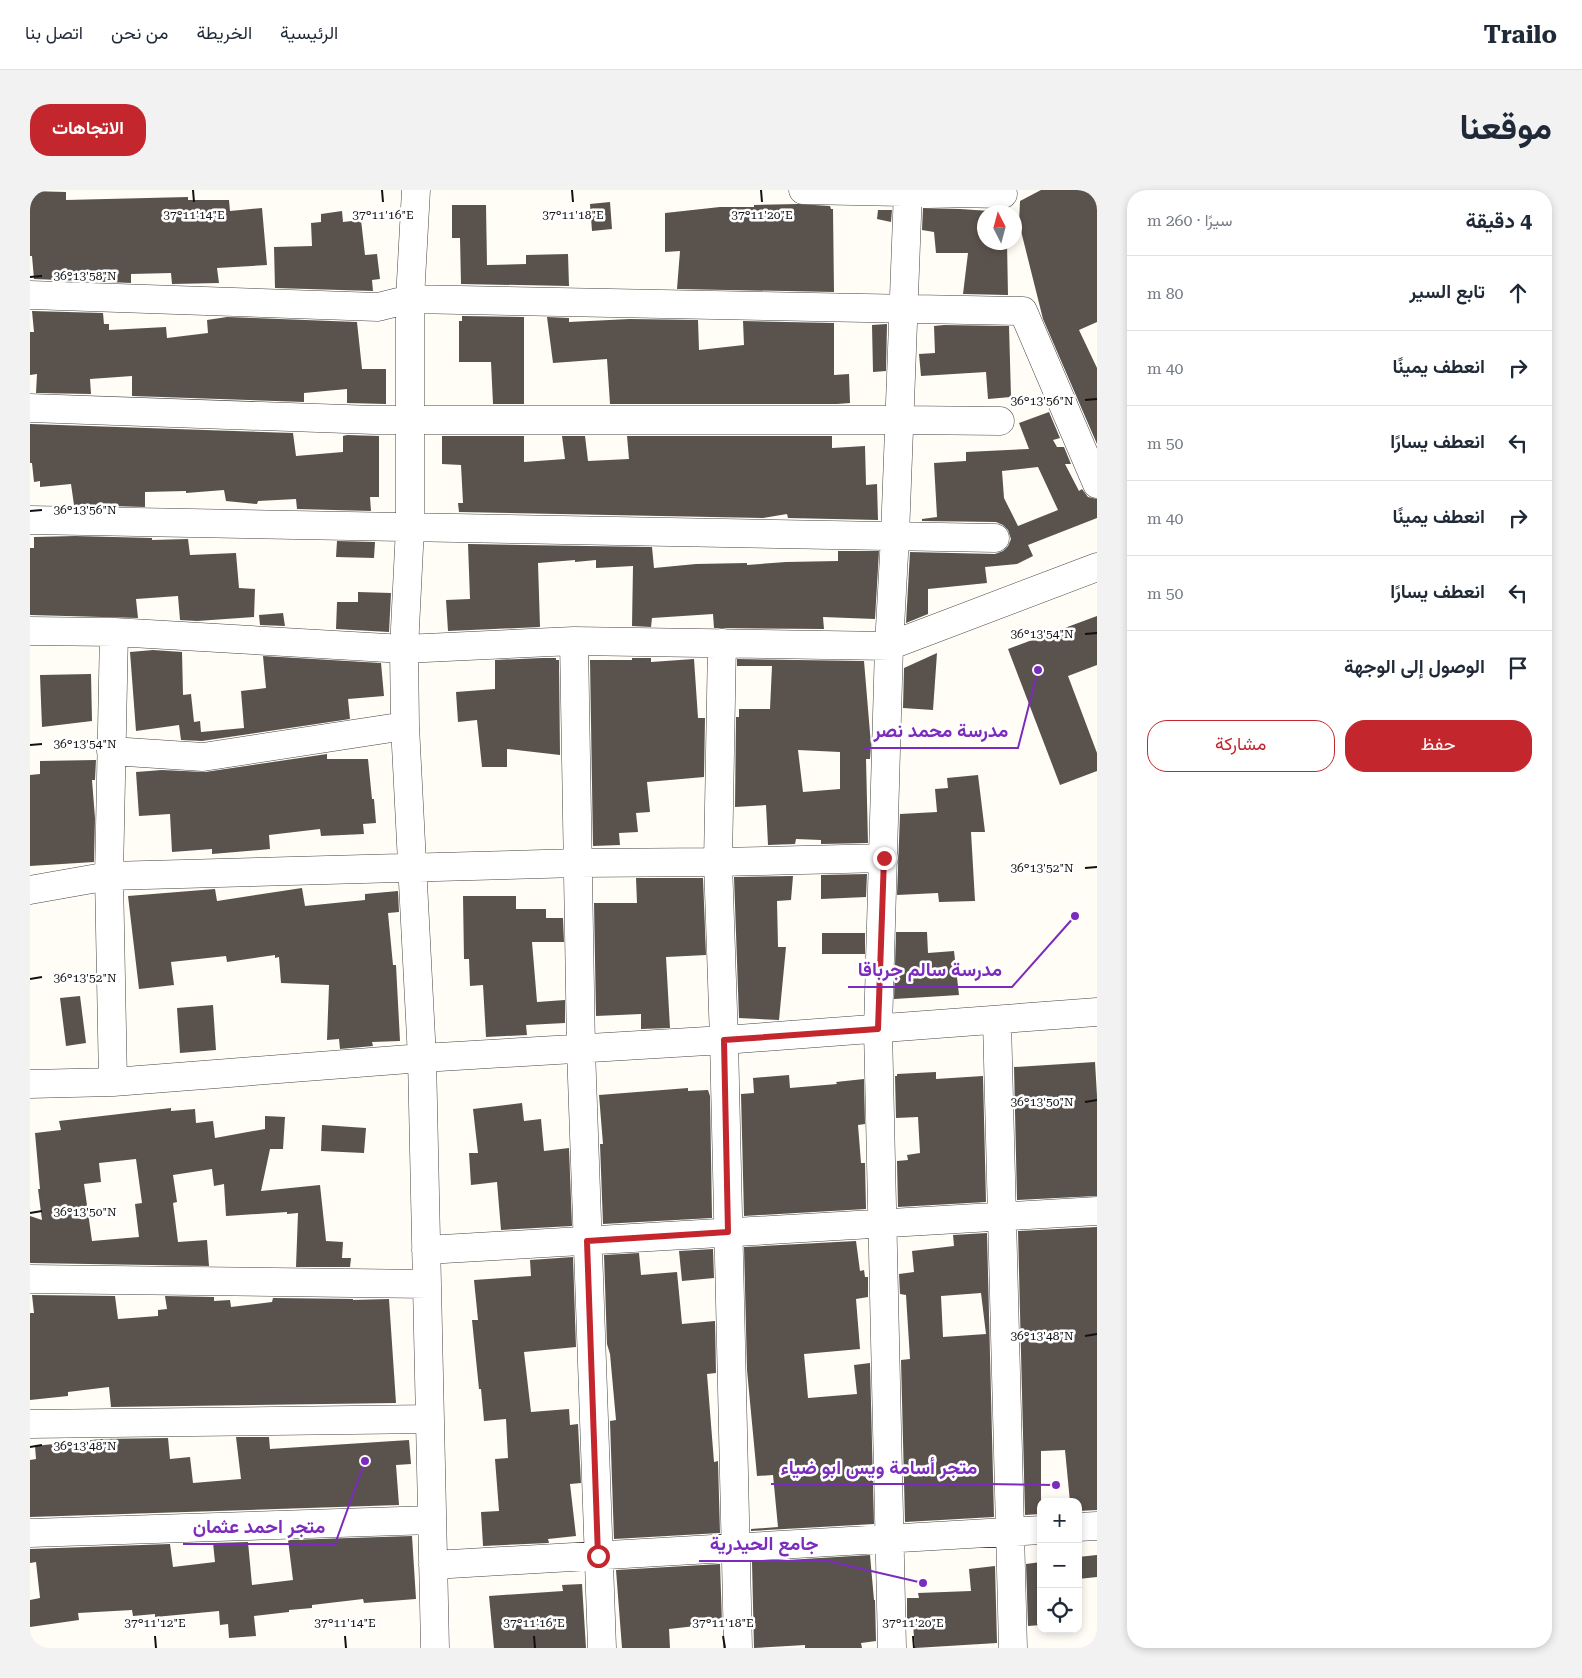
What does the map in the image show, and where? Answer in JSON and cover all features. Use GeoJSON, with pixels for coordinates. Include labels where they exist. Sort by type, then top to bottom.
{"type":"FeatureCollection","features":[{"type":"Feature","properties":{"kind":"street"},"geometry":{"type":"LineString","coordinates":[[416,190],[410,299],[410,527],[404,649],[405,726],[422,1058],[435,1648]]}},
{"type":"Feature","properties":{"kind":"street"},"geometry":{"type":"LineString","coordinates":[[803,190],[1003,194]]}},
{"type":"Feature","properties":{"kind":"street"},"geometry":{"type":"LineString","coordinates":[[892,1648],[878,1029],[889,646],[900,420],[908,191]]}},
{"type":"Feature","properties":{"kind":"street"},"geometry":{"type":"LineString","coordinates":[[30,295],[378,308],[410,299],[1023,311],[1097,484]]}},
{"type":"Feature","properties":{"kind":"street"},"geometry":{"type":"LineString","coordinates":[[30,408],[374,420],[1000,421]]}},
{"type":"Feature","properties":{"kind":"street"},"geometry":{"type":"LineString","coordinates":[[30,520],[995,538]]}},
{"type":"Feature","properties":{"kind":"street"},"geometry":{"type":"LineString","coordinates":[[30,631],[114,632],[404,649],[574,641],[889,646],[1097,567]]}},
{"type":"Feature","properties":{"kind":"street"},"geometry":{"type":"LineString","coordinates":[[113,1082],[110,876],[114,632]]}},
{"type":"Feature","properties":{"kind":"street"},"geometry":{"type":"LineString","coordinates":[[574,641],[581,1049],[602,1648]]}},
{"type":"Feature","properties":{"kind":"street"},"geometry":{"type":"LineString","coordinates":[[722,643],[718,862],[738,1648]]}},
{"type":"Feature","properties":{"kind":"street"},"geometry":{"type":"LineString","coordinates":[[111,751],[203,757],[405,726]]}},
{"type":"Feature","properties":{"kind":"street"},"geometry":{"type":"LineString","coordinates":[[30,890],[110,876],[578,863],[884,858]]}},
{"type":"Feature","properties":{"kind":"street"},"geometry":{"type":"LineString","coordinates":[[30,1084],[113,1082],[422,1058],[724,1040],[1097,1012]]}},
{"type":"Feature","properties":{"kind":"street"},"geometry":{"type":"LineString","coordinates":[[997,1021],[1013,1648]]}},
{"type":"Feature","properties":{"kind":"street"},"geometry":{"type":"LineString","coordinates":[[426,1250],[1097,1211]]}},
{"type":"Feature","properties":{"kind":"street"},"geometry":{"type":"LineString","coordinates":[[30,1279],[427,1284]]}},
{"type":"Feature","properties":{"kind":"street"},"geometry":{"type":"LineString","coordinates":[[30,1424],[430,1419]]}},
{"type":"Feature","properties":{"kind":"street"},"geometry":{"type":"LineString","coordinates":[[30,1533],[432,1520]]}},
{"type":"Feature","properties":{"kind":"street"},"geometry":{"type":"LineString","coordinates":[[1082,1528],[1097,1526]]}},
{"type":"Feature","properties":{"kind":"street"},"geometry":{"type":"LineString","coordinates":[[433,1565],[1037,1530]]}},
{"type":"Feature","properties":{"kind":"building"},"geometry":{"type":"Polygon","coordinates":[[[1041,190],[1097,190],[1097,322],[1079,330],[1097,368],[1097,444],[1043,319],[1022,235],[1022,205],[1020,205],[1020,201],[1041,190]]]}},
{"type":"Feature","properties":{"kind":"building"},"geometry":{"type":"Polygon","coordinates":[[[30,191],[66,192],[66,200],[188,197],[188,200],[229,200],[230,211],[262,208],[267,265],[217,268],[219,283],[172,284],[171,273],[131,274],[131,283],[34,279],[32,256],[30,256],[30,191]]]}},
{"type":"Feature","properties":{"kind":"building"},"geometry":{"type":"Polygon","coordinates":[[[610,202],[612,229],[592,231],[590,204],[610,202]]]}},
{"type":"Feature","properties":{"kind":"building"},"geometry":{"type":"Polygon","coordinates":[[[798,204],[830,206],[833,209],[834,292],[677,289],[680,251],[665,252],[665,213],[720,207],[798,204]]]}},
{"type":"Feature","properties":{"kind":"building"},"geometry":{"type":"Polygon","coordinates":[[[452,205],[486,205],[487,265],[526,264],[526,255],[568,254],[569,286],[461,284],[460,238],[452,238],[452,205]]]}},
{"type":"Feature","properties":{"kind":"building"},"geometry":{"type":"Polygon","coordinates":[[[923,208],[977,210],[977,250],[1007,250],[1008,295],[963,294],[968,253],[936,253],[934,232],[922,230],[923,208]]]}},
{"type":"Feature","properties":{"kind":"building"},"geometry":{"type":"Polygon","coordinates":[[[878,210],[892,210],[891,222],[877,219],[878,210]]]}},
{"type":"Feature","properties":{"kind":"building"},"geometry":{"type":"Polygon","coordinates":[[[342,211],[343,222],[361,220],[365,255],[377,254],[380,279],[372,280],[373,291],[275,288],[274,247],[312,246],[311,223],[321,222],[321,214],[342,211]]]}},
{"type":"Feature","properties":{"kind":"building"},"geometry":{"type":"Polygon","coordinates":[[[32,311],[103,313],[104,324],[109,324],[109,330],[166,327],[167,338],[208,333],[207,320],[227,317],[357,322],[362,369],[386,369],[386,404],[347,403],[347,389],[304,393],[304,402],[132,396],[132,376],[90,379],[91,394],[36,393],[37,374],[30,375],[30,332],[34,332],[32,311]]]}},
{"type":"Feature","properties":{"kind":"building"},"geometry":{"type":"Polygon","coordinates":[[[462,316],[524,317],[524,404],[493,404],[491,362],[459,362],[459,321],[462,321],[462,316]]]}},
{"type":"Feature","properties":{"kind":"building"},"geometry":{"type":"Polygon","coordinates":[[[547,317],[569,318],[569,322],[630,319],[698,320],[699,350],[744,345],[743,321],[834,323],[834,375],[849,374],[850,403],[610,404],[607,359],[553,363],[547,317]]]}},
{"type":"Feature","properties":{"kind":"building"},"geometry":{"type":"Polygon","coordinates":[[[887,324],[886,371],[873,372],[872,325],[887,324]]]}},
{"type":"Feature","properties":{"kind":"building"},"geometry":{"type":"Polygon","coordinates":[[[934,326],[1009,326],[1011,397],[988,399],[986,372],[921,376],[919,354],[935,353],[934,326]]]}},
{"type":"Feature","properties":{"kind":"building"},"geometry":{"type":"Polygon","coordinates":[[[1049,412],[1060,438],[1053,440],[1057,447],[1064,447],[1071,464],[1065,464],[1079,491],[1082,489],[1088,497],[1097,499],[1097,518],[1028,545],[1033,556],[1017,564],[985,567],[987,583],[928,589],[928,614],[906,623],[910,552],[995,554],[1003,551],[1011,539],[1008,530],[996,522],[922,521],[922,519],[937,517],[934,463],[966,461],[966,452],[1029,449],[1019,423],[1049,412]],[[1038,467],[1002,471],[1004,498],[1018,526],[1058,510],[1038,467]]]}},
{"type":"Feature","properties":{"kind":"building"},"geometry":{"type":"Polygon","coordinates":[[[30,424],[293,433],[296,456],[343,452],[343,436],[347,435],[379,436],[379,497],[370,497],[371,511],[297,509],[296,499],[258,501],[257,504],[226,501],[224,490],[186,493],[186,491],[145,492],[145,507],[74,505],[71,484],[40,487],[40,481],[34,482],[32,463],[30,463],[30,424]]]}},
{"type":"Feature","properties":{"kind":"building"},"geometry":{"type":"Polygon","coordinates":[[[442,436],[524,436],[524,462],[565,459],[562,436],[585,436],[588,461],[629,459],[627,436],[832,436],[832,448],[865,446],[866,485],[877,484],[878,520],[788,518],[787,514],[763,518],[459,512],[458,503],[463,503],[461,465],[442,464],[442,436]]]}},
{"type":"Feature","properties":{"kind":"building"},"geometry":{"type":"Polygon","coordinates":[[[34,537],[152,538],[152,540],[188,539],[190,555],[236,553],[239,588],[255,589],[254,617],[197,621],[180,620],[178,596],[136,599],[138,618],[30,615],[30,548],[34,548],[34,537]]]}},
{"type":"Feature","properties":{"kind":"building"},"geometry":{"type":"Polygon","coordinates":[[[337,541],[375,542],[374,558],[336,557],[337,541]]]}},
{"type":"Feature","properties":{"kind":"building"},"geometry":{"type":"Polygon","coordinates":[[[468,544],[652,547],[654,568],[696,564],[747,563],[747,565],[838,561],[838,551],[879,551],[875,619],[823,617],[824,629],[714,628],[713,614],[652,618],[651,627],[632,626],[633,566],[596,568],[596,560],[575,562],[575,560],[538,563],[540,627],[448,631],[446,600],[470,599],[468,544]]]}},
{"type":"Feature","properties":{"kind":"building"},"geometry":{"type":"Polygon","coordinates":[[[358,592],[391,593],[389,632],[336,629],[337,602],[358,602],[358,592]]]}},
{"type":"Feature","properties":{"kind":"building"},"geometry":{"type":"Polygon","coordinates":[[[283,613],[285,626],[260,625],[259,615],[283,613]]]}},
{"type":"Feature","properties":{"kind":"building"},"geometry":{"type":"Polygon","coordinates":[[[1097,616],[1097,665],[1068,676],[1097,753],[1097,771],[1060,785],[1008,649],[1097,616]]]}},
{"type":"Feature","properties":{"kind":"building"},"geometry":{"type":"Polygon","coordinates":[[[153,650],[182,652],[183,695],[191,694],[194,722],[200,721],[201,732],[244,728],[241,691],[266,688],[263,656],[381,663],[384,696],[348,699],[350,719],[202,741],[181,740],[179,725],[136,731],[130,652],[153,650]]]}},
{"type":"Feature","properties":{"kind":"building"},"geometry":{"type":"Polygon","coordinates":[[[937,653],[933,710],[903,708],[904,668],[937,653]]]}},
{"type":"Feature","properties":{"kind":"building"},"geometry":{"type":"Polygon","coordinates":[[[556,658],[556,660],[559,660],[560,755],[507,749],[507,767],[482,767],[477,720],[458,722],[456,692],[495,689],[495,660],[556,658]]]}},
{"type":"Feature","properties":{"kind":"building"},"geometry":{"type":"Polygon","coordinates":[[[632,658],[651,658],[651,662],[694,659],[698,718],[705,718],[704,777],[647,782],[650,812],[636,813],[638,832],[619,833],[620,845],[593,846],[590,660],[632,660],[632,658]]]}},
{"type":"Feature","properties":{"kind":"building"},"geometry":{"type":"Polygon","coordinates":[[[737,659],[864,661],[871,745],[870,759],[866,759],[868,843],[821,844],[821,840],[796,839],[795,844],[768,845],[766,805],[735,807],[736,717],[739,717],[739,709],[770,709],[772,666],[737,666],[737,659]],[[798,750],[803,792],[840,789],[840,752],[798,750]]]}},
{"type":"Feature","properties":{"kind":"building"},"geometry":{"type":"Polygon","coordinates":[[[91,674],[92,721],[42,727],[40,675],[91,674]]]}},
{"type":"Feature","properties":{"kind":"building"},"geometry":{"type":"Polygon","coordinates":[[[327,754],[327,759],[368,759],[376,823],[363,824],[364,834],[321,836],[320,829],[269,835],[270,849],[212,854],[212,849],[172,852],[170,814],[139,816],[136,772],[162,770],[205,772],[327,754]]]}},
{"type":"Feature","properties":{"kind":"building"},"geometry":{"type":"Polygon","coordinates":[[[96,760],[95,780],[92,780],[95,818],[94,862],[30,866],[30,775],[40,774],[40,761],[96,760]]]}},
{"type":"Feature","properties":{"kind":"building"},"geometry":{"type":"Polygon","coordinates":[[[978,775],[985,832],[971,832],[975,901],[939,902],[938,893],[897,895],[900,814],[937,812],[935,789],[948,788],[947,778],[978,775]]]}},
{"type":"Feature","properties":{"kind":"building"},"geometry":{"type":"Polygon","coordinates":[[[867,874],[866,897],[821,899],[821,875],[867,874]]]}},
{"type":"Feature","properties":{"kind":"building"},"geometry":{"type":"Polygon","coordinates":[[[793,876],[791,900],[777,901],[778,947],[786,947],[779,1020],[739,1018],[734,877],[793,876]]]}},
{"type":"Feature","properties":{"kind":"building"},"geometry":{"type":"Polygon","coordinates":[[[636,878],[703,878],[706,955],[666,957],[670,1028],[641,1029],[641,1014],[596,1016],[594,903],[637,903],[636,878]]]}},
{"type":"Feature","properties":{"kind":"building"},"geometry":{"type":"Polygon","coordinates":[[[302,888],[305,906],[365,900],[365,894],[398,891],[399,912],[388,913],[393,965],[396,965],[400,1041],[372,1042],[373,1046],[340,1049],[339,1039],[327,1040],[329,985],[281,983],[279,957],[275,958],[275,955],[227,962],[226,956],[171,962],[174,985],[139,989],[128,896],[215,889],[217,901],[302,888]]]}},
{"type":"Feature","properties":{"kind":"building"},"geometry":{"type":"Polygon","coordinates":[[[463,896],[516,896],[516,909],[546,909],[546,918],[563,918],[564,942],[532,942],[537,1002],[565,1000],[565,1023],[526,1025],[527,1035],[486,1037],[483,985],[470,986],[469,959],[464,959],[463,896]]]}},
{"type":"Feature","properties":{"kind":"building"},"geometry":{"type":"Polygon","coordinates":[[[896,932],[927,932],[928,953],[954,951],[959,995],[894,999],[896,932]]]}},
{"type":"Feature","properties":{"kind":"building"},"geometry":{"type":"Polygon","coordinates":[[[822,933],[865,933],[865,954],[822,954],[822,933]]]}},
{"type":"Feature","properties":{"kind":"building"},"geometry":{"type":"Polygon","coordinates":[[[80,996],[86,1043],[66,1046],[60,998],[80,996]]]}},
{"type":"Feature","properties":{"kind":"building"},"geometry":{"type":"Polygon","coordinates":[[[213,1005],[216,1050],[180,1053],[177,1008],[213,1005]]]}},
{"type":"Feature","properties":{"kind":"building"},"geometry":{"type":"Polygon","coordinates":[[[1095,1062],[1097,1196],[1017,1200],[1014,1067],[1095,1062]]]}},
{"type":"Feature","properties":{"kind":"building"},"geometry":{"type":"Polygon","coordinates":[[[936,1072],[936,1079],[983,1076],[986,1202],[898,1207],[897,1161],[908,1160],[907,1155],[920,1153],[918,1117],[896,1118],[895,1076],[897,1074],[936,1072]]]}},
{"type":"Feature","properties":{"kind":"building"},"geometry":{"type":"Polygon","coordinates":[[[789,1075],[790,1088],[837,1084],[836,1082],[864,1079],[865,1124],[858,1125],[861,1163],[865,1163],[866,1209],[744,1216],[741,1094],[754,1093],[753,1078],[789,1075]]]}},
{"type":"Feature","properties":{"kind":"building"},"geometry":{"type":"Polygon","coordinates":[[[688,1088],[688,1091],[708,1090],[710,1096],[712,1218],[603,1224],[600,1144],[603,1144],[599,1095],[688,1088]]]}},
{"type":"Feature","properties":{"kind":"building"},"geometry":{"type":"Polygon","coordinates":[[[522,1103],[524,1121],[541,1119],[544,1151],[569,1148],[572,1226],[501,1230],[497,1182],[471,1185],[469,1153],[478,1153],[473,1109],[522,1103]]]}},
{"type":"Feature","properties":{"kind":"building"},"geometry":{"type":"Polygon","coordinates":[[[171,1108],[171,1111],[195,1109],[196,1123],[213,1121],[215,1138],[265,1129],[265,1116],[285,1117],[283,1149],[270,1149],[261,1191],[320,1185],[326,1241],[343,1242],[342,1258],[351,1258],[350,1267],[296,1267],[298,1213],[226,1216],[224,1184],[214,1186],[212,1169],[173,1175],[177,1202],[173,1203],[178,1242],[207,1240],[209,1266],[30,1263],[30,1216],[42,1220],[38,1189],[40,1189],[35,1133],[61,1130],[59,1121],[171,1108]],[[136,1159],[99,1163],[101,1182],[84,1184],[92,1241],[139,1237],[135,1204],[142,1203],[136,1159]]]}},
{"type":"Feature","properties":{"kind":"building"},"geometry":{"type":"Polygon","coordinates":[[[322,1125],[366,1128],[364,1153],[321,1151],[322,1125]]]}},
{"type":"Feature","properties":{"kind":"building"},"geometry":{"type":"Polygon","coordinates":[[[1097,1227],[1097,1510],[1082,1511],[1082,1498],[1070,1498],[1065,1450],[1041,1451],[1041,1498],[1037,1498],[1037,1514],[1025,1515],[1018,1231],[1097,1227]]]}},
{"type":"Feature","properties":{"kind":"building"},"geometry":{"type":"Polygon","coordinates":[[[987,1233],[994,1517],[905,1522],[901,1360],[910,1359],[906,1295],[900,1294],[899,1274],[914,1272],[912,1251],[954,1246],[953,1235],[987,1233]],[[981,1293],[941,1296],[943,1337],[986,1334],[981,1293]]]}},
{"type":"Feature","properties":{"kind":"building"},"geometry":{"type":"Polygon","coordinates":[[[856,1241],[860,1271],[864,1270],[865,1277],[868,1277],[868,1297],[856,1299],[860,1349],[804,1354],[808,1398],[857,1394],[854,1365],[870,1363],[874,1524],[751,1531],[751,1529],[778,1527],[773,1475],[757,1476],[747,1370],[744,1247],[856,1241]]]}},
{"type":"Feature","properties":{"kind":"building"},"geometry":{"type":"Polygon","coordinates":[[[713,1249],[714,1278],[682,1281],[679,1251],[713,1249]]]}},
{"type":"Feature","properties":{"kind":"building"},"geometry":{"type":"Polygon","coordinates":[[[639,1253],[641,1275],[677,1272],[682,1324],[715,1321],[716,1373],[707,1374],[714,1462],[718,1461],[720,1533],[614,1539],[610,1421],[616,1420],[610,1354],[607,1344],[604,1255],[639,1253]]]}},
{"type":"Feature","properties":{"kind":"building"},"geometry":{"type":"Polygon","coordinates":[[[573,1257],[576,1347],[524,1352],[531,1412],[569,1409],[570,1425],[578,1424],[581,1483],[570,1484],[576,1536],[548,1539],[549,1543],[483,1546],[481,1512],[499,1511],[495,1459],[508,1458],[506,1419],[484,1421],[472,1320],[478,1320],[474,1280],[531,1276],[530,1260],[573,1257]]]}},
{"type":"Feature","properties":{"kind":"building"},"geometry":{"type":"Polygon","coordinates":[[[32,1295],[115,1296],[118,1319],[158,1316],[158,1310],[167,1309],[165,1296],[214,1297],[214,1301],[230,1300],[231,1307],[272,1302],[273,1298],[389,1299],[396,1403],[111,1407],[109,1387],[68,1392],[68,1396],[30,1400],[30,1313],[34,1313],[32,1295]]]}},
{"type":"Feature","properties":{"kind":"building"},"geometry":{"type":"Polygon","coordinates":[[[236,1437],[269,1437],[270,1449],[409,1440],[411,1464],[396,1465],[399,1505],[30,1517],[30,1460],[36,1459],[35,1446],[101,1439],[168,1438],[170,1459],[190,1457],[193,1483],[241,1479],[236,1437]]]}},
{"type":"Feature","properties":{"kind":"building"},"geometry":{"type":"Polygon","coordinates":[[[412,1536],[416,1599],[364,1603],[363,1599],[312,1605],[312,1608],[254,1616],[256,1636],[229,1638],[228,1624],[220,1625],[219,1611],[155,1617],[155,1614],[133,1616],[132,1610],[78,1613],[79,1620],[30,1627],[30,1600],[40,1598],[36,1562],[30,1563],[30,1549],[170,1544],[173,1567],[215,1562],[213,1543],[248,1542],[252,1585],[293,1580],[288,1540],[412,1536]]]}},
{"type":"Feature","properties":{"kind":"building"},"geometry":{"type":"Polygon","coordinates":[[[870,1555],[875,1600],[876,1641],[861,1643],[862,1648],[805,1648],[805,1645],[754,1648],[752,1562],[870,1555]]]}},
{"type":"Feature","properties":{"kind":"building"},"geometry":{"type":"Polygon","coordinates":[[[1097,1555],[1097,1577],[1082,1579],[1082,1557],[1097,1555]]]}},
{"type":"Feature","properties":{"kind":"building"},"geometry":{"type":"Polygon","coordinates":[[[1037,1563],[1037,1625],[1028,1626],[1026,1564],[1037,1563]]]}},
{"type":"Feature","properties":{"kind":"building"},"geometry":{"type":"Polygon","coordinates":[[[720,1564],[722,1623],[669,1629],[670,1648],[622,1648],[616,1570],[720,1564]]]}},
{"type":"Feature","properties":{"kind":"building"},"geometry":{"type":"Polygon","coordinates":[[[995,1566],[997,1643],[915,1648],[913,1625],[907,1626],[907,1598],[919,1598],[918,1593],[971,1591],[969,1569],[995,1566]]]}},
{"type":"Feature","properties":{"kind":"building"},"geometry":{"type":"Polygon","coordinates":[[[582,1584],[586,1648],[494,1648],[489,1596],[563,1591],[562,1585],[582,1584]]]}},
{"type":"Feature","properties":{"kind":"place","name":"مدرسة محمد نصر"},"geometry":{"type":"Point","coordinates":[1038,670]}},
{"type":"Feature","properties":{"kind":"place","name":"مدرسة سالم جرباقا"},"geometry":{"type":"Point","coordinates":[1075,916]}},
{"type":"Feature","properties":{"kind":"place","name":"متجر احمد عثمان"},"geometry":{"type":"Point","coordinates":[365,1461]}},
{"type":"Feature","properties":{"kind":"place","name":"متجر أسامة ويس ابو ضياء"},"geometry":{"type":"Point","coordinates":[1056,1485]}},
{"type":"Feature","properties":{"kind":"place","name":"جامع الحيدرية"},"geometry":{"type":"Point","coordinates":[923,1583]}},
{"type":"Feature","properties":{"kind":"route"},"geometry":{"type":"LineString","coordinates":[[598,1556],[587,1241],[728,1232],[724,1040],[878,1029],[884,858]]}}]}
